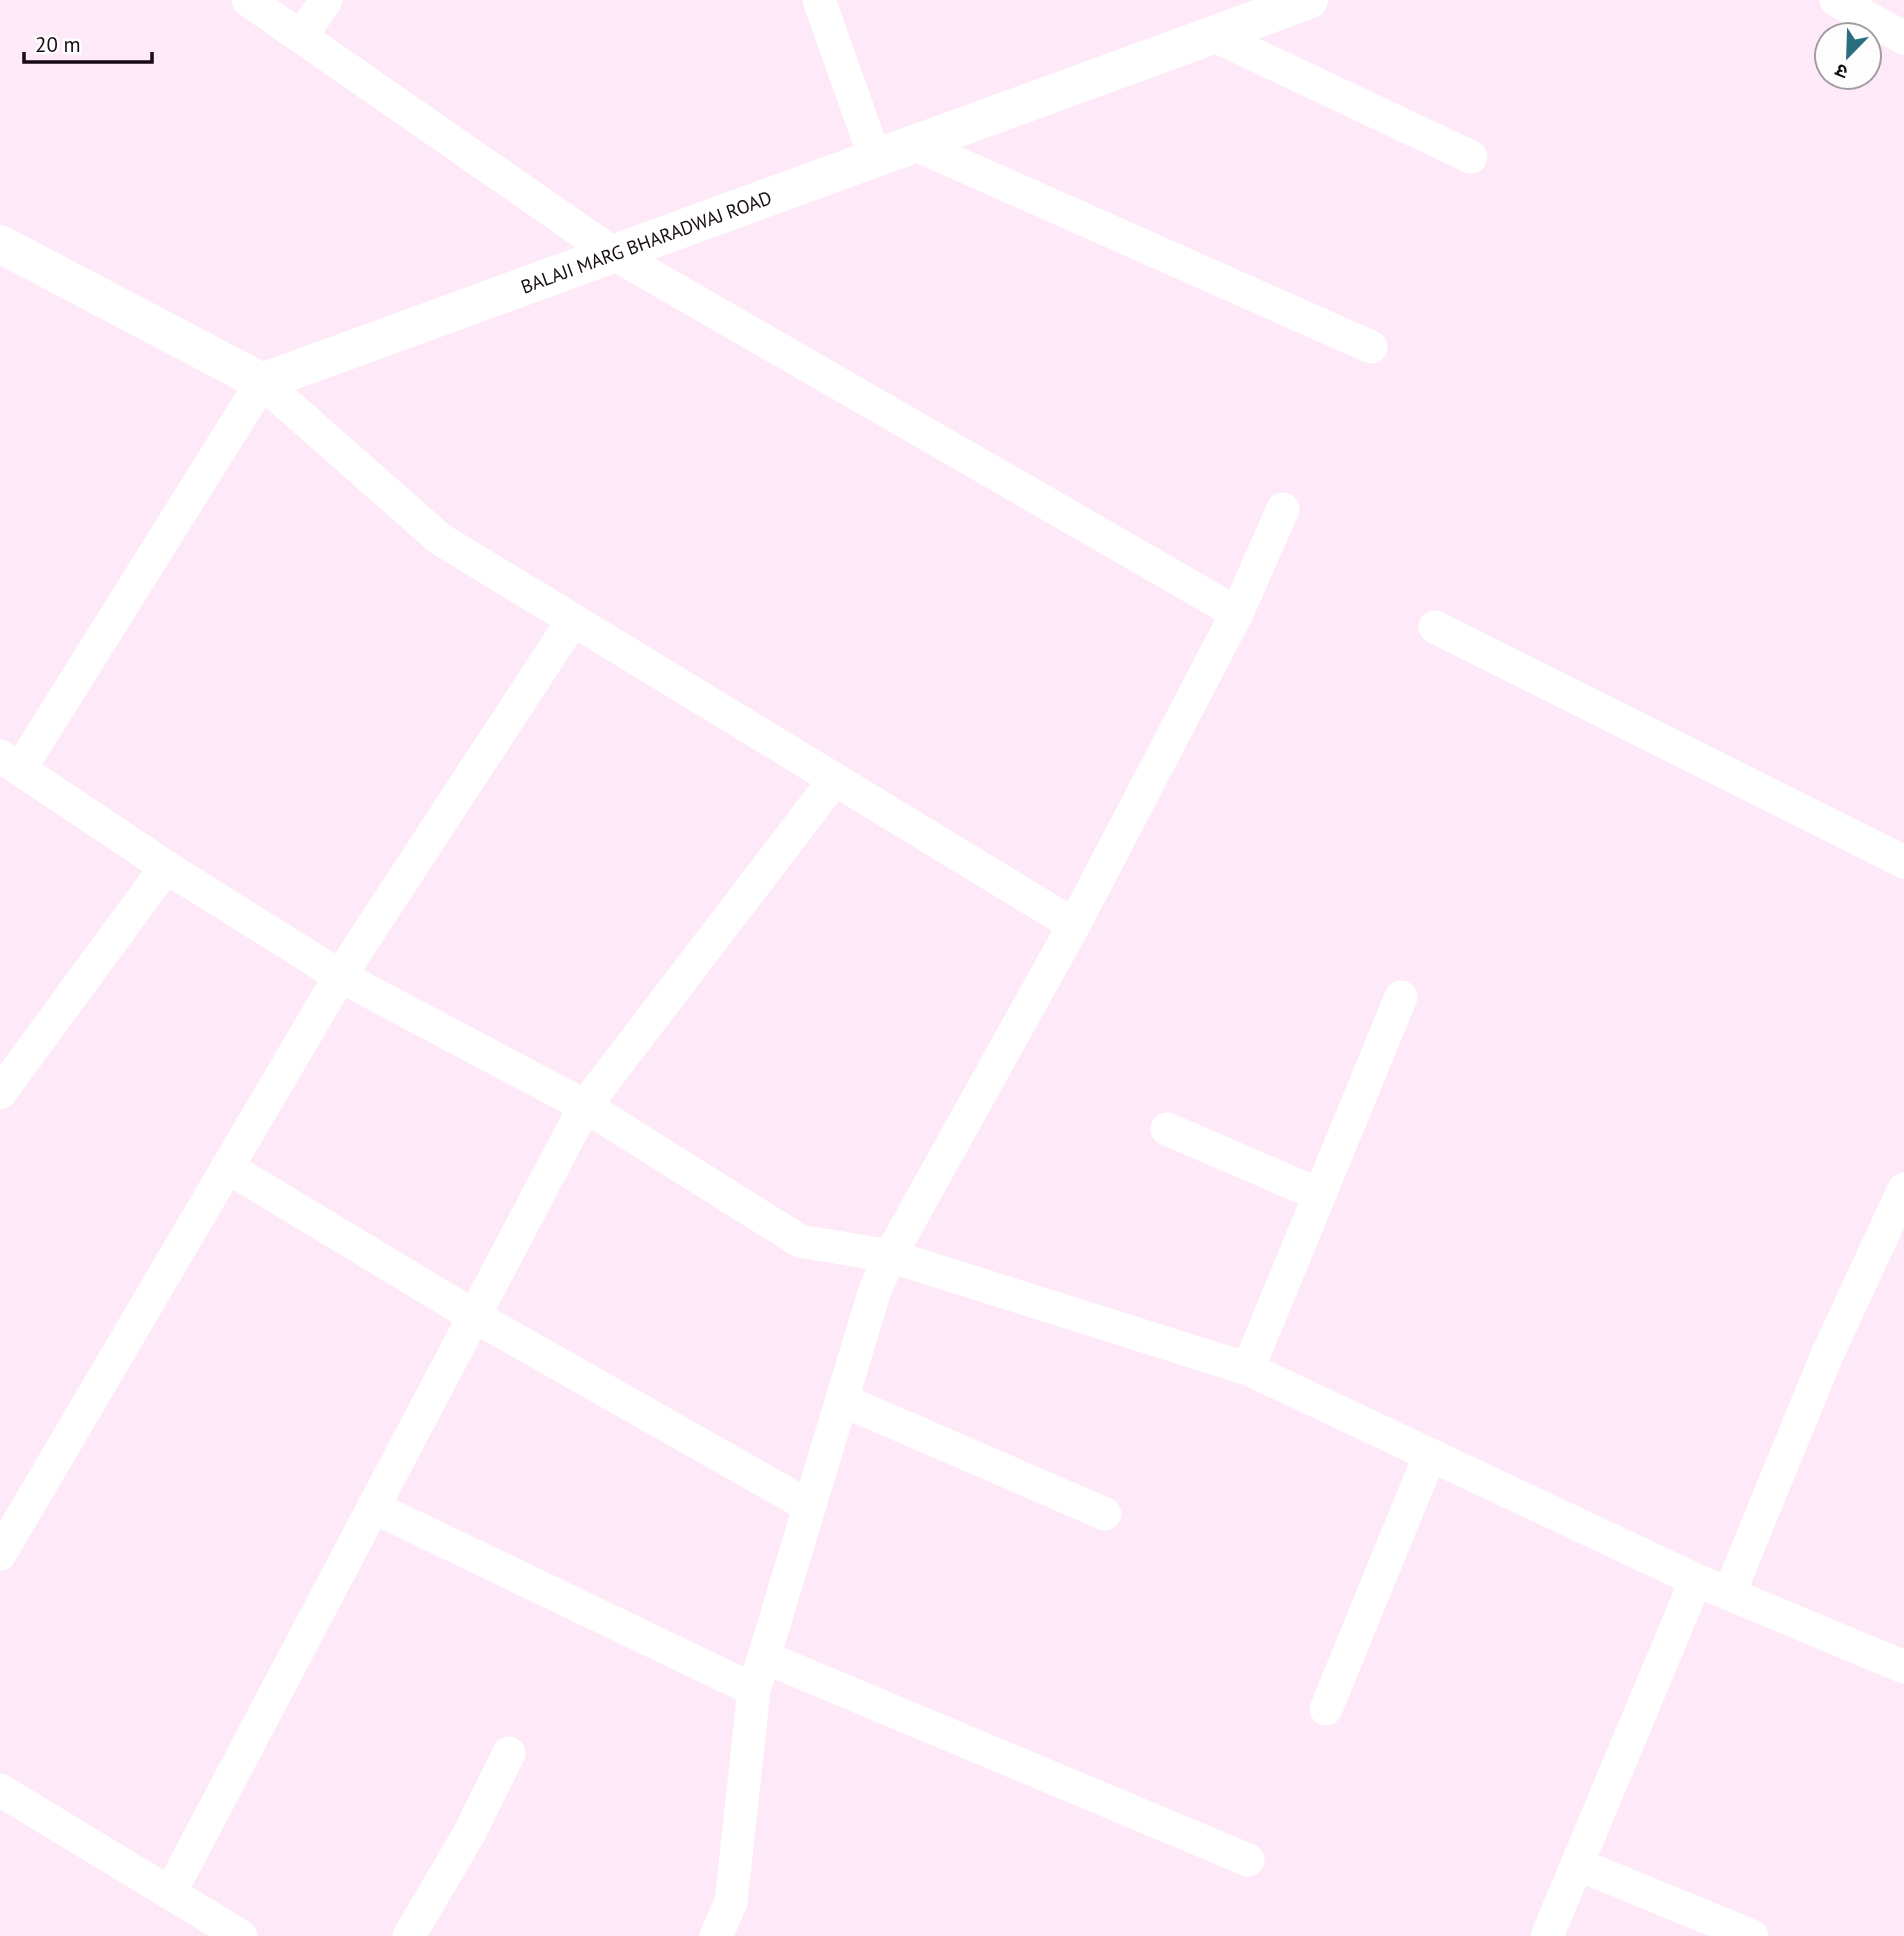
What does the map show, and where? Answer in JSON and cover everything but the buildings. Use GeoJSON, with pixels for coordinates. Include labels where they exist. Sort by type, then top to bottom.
{"type":"FeatureCollection","features":[{"type":"Feature","properties":{"kind":"street"},"geometry":{"type":"LineString","coordinates":[[248,0],[614,254],[1237,613]]}},
{"type":"Feature","properties":{"kind":"street"},"geometry":{"type":"LineString","coordinates":[[301,37],[326,0]]}},
{"type":"Feature","properties":{"kind":"street"},"geometry":{"type":"LineString","coordinates":[[819,0],[876,158]]}},
{"type":"Feature","properties":{"kind":"street","name":"BALAJI MARG BHARADWAJ ROAD"},"geometry":{"type":"LineString","coordinates":[[262,382],[1308,0]]}},
{"type":"Feature","properties":{"kind":"street"},"geometry":{"type":"LineString","coordinates":[[1836,0],[1904,38]]}},
{"type":"Feature","properties":{"kind":"street"},"geometry":{"type":"LineString","coordinates":[[1213,35],[1471,157]]}},
{"type":"Feature","properties":{"kind":"street"},"geometry":{"type":"LineString","coordinates":[[914,144],[1371,347]]}},
{"type":"Feature","properties":{"kind":"street"},"geometry":{"type":"LineString","coordinates":[[0,244],[262,382],[440,539],[1074,925]]}},
{"type":"Feature","properties":{"kind":"street"},"geometry":{"type":"LineString","coordinates":[[262,382],[10,762],[166,867],[340,976],[585,1106],[800,1241],[890,1256],[1248,1370],[1696,1580],[1904,1668]]}},
{"type":"Feature","properties":{"kind":"street"},"geometry":{"type":"LineString","coordinates":[[717,1936],[731,1902],[754,1690],[876,1290],[890,1256],[1074,925],[1237,613],[1283,509]]}},
{"type":"Feature","properties":{"kind":"street"},"geometry":{"type":"LineString","coordinates":[[0,1554],[340,976],[573,620]]}},
{"type":"Feature","properties":{"kind":"street"},"geometry":{"type":"LineString","coordinates":[[1435,627],[1904,862]]}},
{"type":"Feature","properties":{"kind":"street"},"geometry":{"type":"LineString","coordinates":[[170,1893],[585,1106],[835,779]]}},
{"type":"Feature","properties":{"kind":"street"},"geometry":{"type":"LineString","coordinates":[[0,1093],[166,867]]}},
{"type":"Feature","properties":{"kind":"street"},"geometry":{"type":"LineString","coordinates":[[1248,1370],[1401,997]]}},
{"type":"Feature","properties":{"kind":"street"},"geometry":{"type":"LineString","coordinates":[[1167,1129],[1320,1195]]}},
{"type":"Feature","properties":{"kind":"street"},"geometry":{"type":"LineString","coordinates":[[227,1167],[474,1316],[809,1507]]}},
{"type":"Feature","properties":{"kind":"street"},"geometry":{"type":"LineString","coordinates":[[1730,1594],[1827,1355],[1904,1189]]}},
{"type":"Feature","properties":{"kind":"street"},"geometry":{"type":"LineString","coordinates":[[842,1400],[1105,1514]]}},
{"type":"Feature","properties":{"kind":"street"},"geometry":{"type":"LineString","coordinates":[[1326,1710],[1430,1455]]}},
{"type":"Feature","properties":{"kind":"street"},"geometry":{"type":"LineString","coordinates":[[373,1507],[754,1690]]}},
{"type":"Feature","properties":{"kind":"street"},"geometry":{"type":"LineString","coordinates":[[1546,1936],[1696,1580]]}},
{"type":"Feature","properties":{"kind":"street"},"geometry":{"type":"LineString","coordinates":[[764,1657],[1248,1860]]}},
{"type":"Feature","properties":{"kind":"street"},"geometry":{"type":"LineString","coordinates":[[409,1936],[469,1834],[509,1753]]}},
{"type":"Feature","properties":{"kind":"street"},"geometry":{"type":"LineString","coordinates":[[0,1790],[241,1936]]}},
{"type":"Feature","properties":{"kind":"street"},"geometry":{"type":"LineString","coordinates":[[1577,1864],[1752,1936]]}}]}
